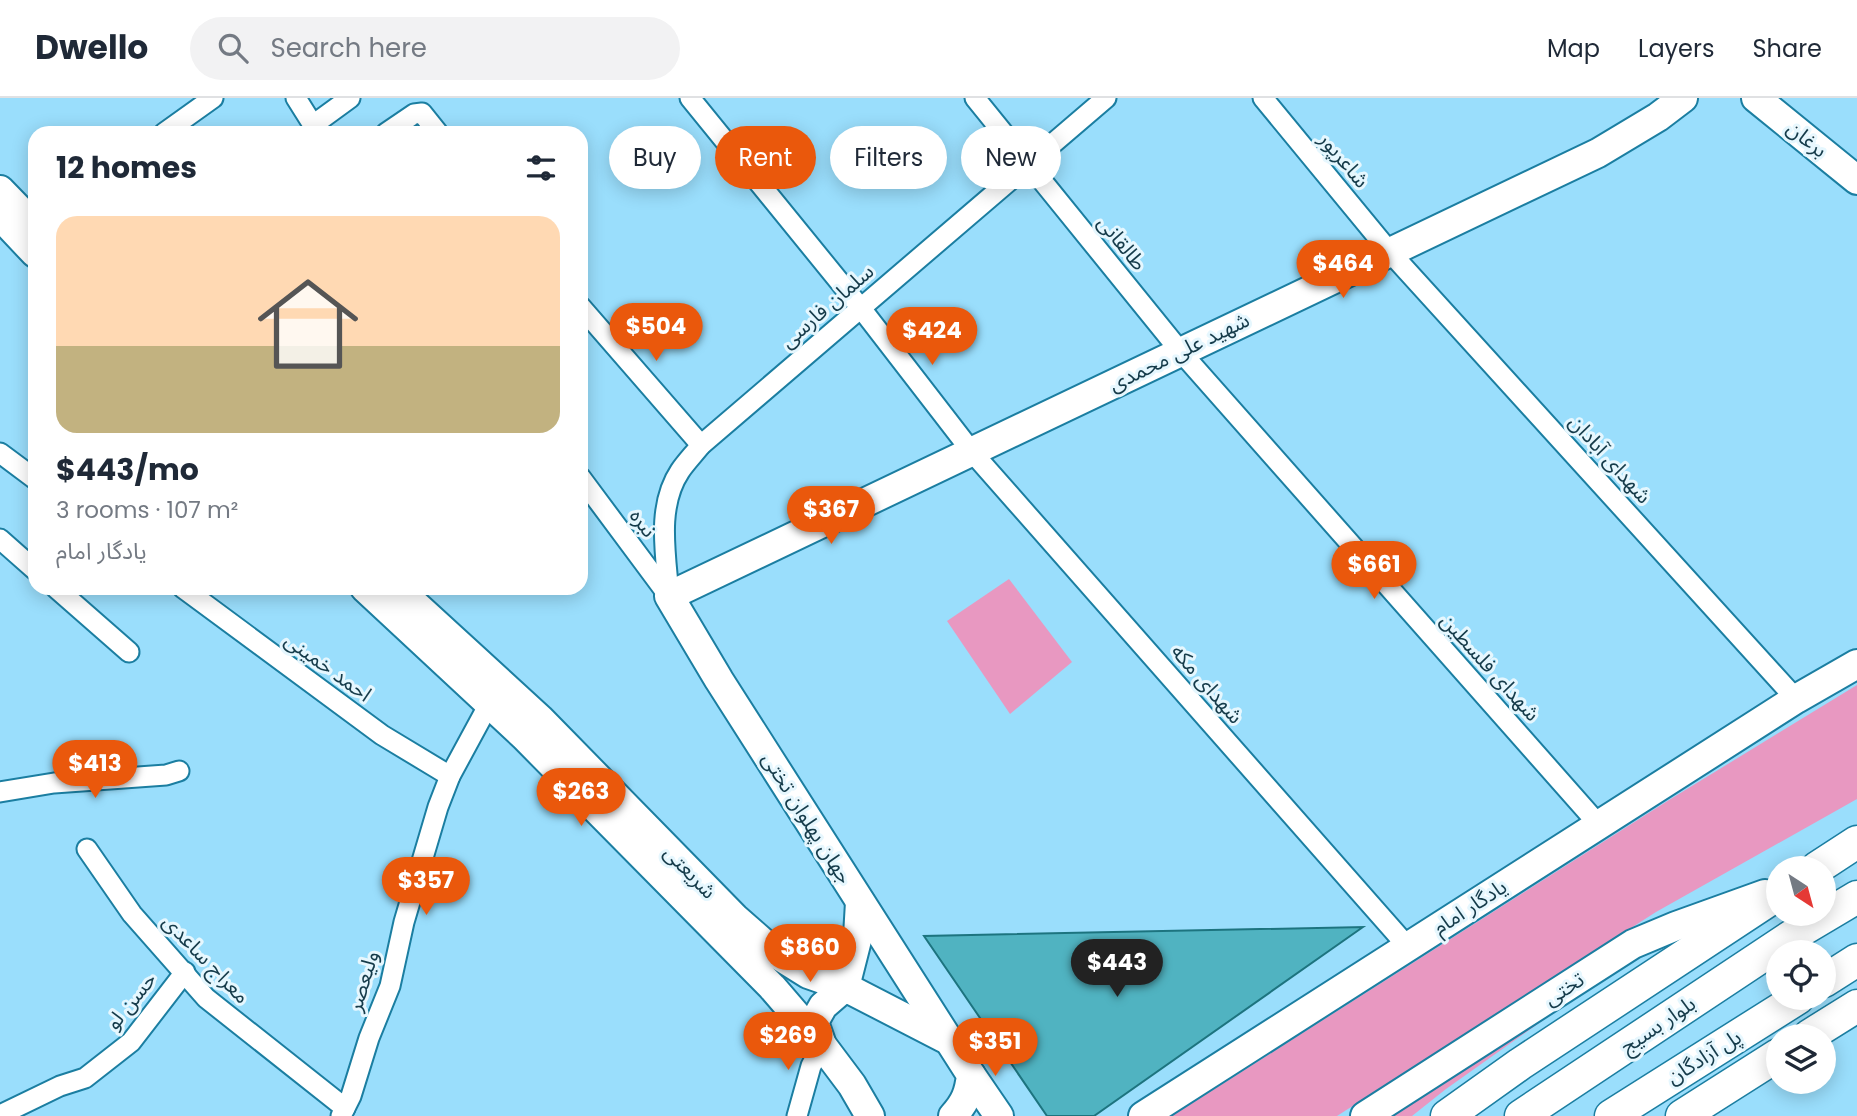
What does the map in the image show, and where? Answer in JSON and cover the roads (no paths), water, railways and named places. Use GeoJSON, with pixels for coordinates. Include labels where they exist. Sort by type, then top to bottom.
{"type":"FeatureCollection","features":[{"type":"Feature","properties":{"kind":"main road"},"geometry":{"type":"LineString","coordinates":[[1836,861],[1857,842]]}},
{"type":"Feature","properties":{"kind":"main road","name":"بلوار بسیج"},"geometry":{"type":"LineString","coordinates":[[1521,1116],[1795,934],[1857,897]]}},
{"type":"Feature","properties":{"kind":"main road"},"geometry":{"type":"LineString","coordinates":[[1447,1116],[1520,1064],[1766,900]]}},
{"type":"Feature","properties":{"kind":"main road"},"geometry":{"type":"LineString","coordinates":[[1836,973],[1857,960]]}},
{"type":"Feature","properties":{"kind":"main road"},"geometry":{"type":"LineString","coordinates":[[1828,1024],[1857,1006]]}},
{"type":"Feature","properties":{"kind":"main road","name":"پل آزادگان"},"geometry":{"type":"LineString","coordinates":[[1611,1116],[1779,1010]]}},
{"type":"Feature","properties":{"kind":"main road"},"geometry":{"type":"LineString","coordinates":[[1682,1116],[1766,1063]]}},
{"type":"Feature","properties":{"kind":"street"},"geometry":{"type":"LineString","coordinates":[[174,126],[213,98]]}},
{"type":"Feature","properties":{"kind":"street"},"geometry":{"type":"LineString","coordinates":[[296,98],[313,126]]}},
{"type":"Feature","properties":{"kind":"street"},"geometry":{"type":"LineString","coordinates":[[318,126],[350,98]]}},
{"type":"Feature","properties":{"kind":"street","name":"شهدای مکه"},"geometry":{"type":"LineString","coordinates":[[690,98],[860,307],[972,452],[1408,947]]}},
{"type":"Feature","properties":{"kind":"street","name":"طالقانی"},"geometry":{"type":"LineString","coordinates":[[975,98],[998,126]]}},
{"type":"Feature","properties":{"kind":"street","name":"سلمان فارسی"},"geometry":{"type":"LineString","coordinates":[[1061,136],[1106,98]]}},
{"type":"Feature","properties":{"kind":"street","name":"شاعرپور"},"geometry":{"type":"LineString","coordinates":[[1263,98],[1389,250]]}},
{"type":"Feature","properties":{"kind":"street","name":"شهید علی محمدی"},"geometry":{"type":"LineString","coordinates":[[669,596],[1389,250],[1598,153],[1658,117],[1683,98]]}},
{"type":"Feature","properties":{"kind":"street","name":"برغان"},"geometry":{"type":"LineString","coordinates":[[1756,98],[1857,180]]}},
{"type":"Feature","properties":{"kind":"street"},"geometry":{"type":"LineString","coordinates":[[396,126],[414,114],[422,113],[432,126]]}},
{"type":"Feature","properties":{"kind":"street","name":"سلمان فارسی"},"geometry":{"type":"LineString","coordinates":[[669,596],[665,533],[669,494],[679,473],[701,445],[998,189]]}},
{"type":"Feature","properties":{"kind":"street","name":"طالقانی"},"geometry":{"type":"LineString","coordinates":[[1049,189],[1180,351]]}},
{"type":"Feature","properties":{"kind":"street"},"geometry":{"type":"LineString","coordinates":[[0,190],[28,219]]}},
{"type":"Feature","properties":{"kind":"street"},"geometry":{"type":"LineString","coordinates":[[0,216],[28,246]]}},
{"type":"Feature","properties":{"kind":"street","name":"شهدای آبادان"},"geometry":{"type":"LineString","coordinates":[[1389,250],[1796,699]]}},
{"type":"Feature","properties":{"kind":"street"},"geometry":{"type":"LineString","coordinates":[[588,315],[701,445]]}},
{"type":"Feature","properties":{"kind":"street","name":"شهدای فلسطین"},"geometry":{"type":"LineString","coordinates":[[1180,351],[1599,825]]}},
{"type":"Feature","properties":{"kind":"street"},"geometry":{"type":"LineString","coordinates":[[0,453],[28,474]]}},
{"type":"Feature","properties":{"kind":"street","name":"نبره"},"geometry":{"type":"LineString","coordinates":[[588,487],[669,596]]}},
{"type":"Feature","properties":{"kind":"street"},"geometry":{"type":"LineString","coordinates":[[0,540],[28,564]]}},
{"type":"Feature","properties":{"kind":"street"},"geometry":{"type":"LineString","coordinates":[[64,595],[129,652]]}},
{"type":"Feature","properties":{"kind":"street","name":"احمد خمینی"},"geometry":{"type":"LineString","coordinates":[[192,595],[382,735],[450,776]]}},
{"type":"Feature","properties":{"kind":"street","name":"شریعتی"},"geometry":{"type":"LineString","coordinates":[[372,595],[524,736],[772,987],[822,1045],[852,1085],[870,1116]]}},
{"type":"Feature","properties":{"kind":"street","name":"شریعتی"},"geometry":{"type":"LineString","coordinates":[[405,595],[540,719],[735,918],[776,954],[808,974],[845,987],[947,1039]]}},
{"type":"Feature","properties":{"kind":"street","name":"جهان پهلوان تختی"},"geometry":{"type":"LineString","coordinates":[[669,596],[971,1075]]}},
{"type":"Feature","properties":{"kind":"street"},"geometry":{"type":"LineString","coordinates":[[1796,699],[1857,652]]}},
{"type":"Feature","properties":{"kind":"street"},"geometry":{"type":"LineString","coordinates":[[1796,699],[1857,664]]}},
{"type":"Feature","properties":{"kind":"street","name":"یادگار امام"},"geometry":{"type":"LineString","coordinates":[[1143,1116],[1796,699]]}},
{"type":"Feature","properties":{"kind":"street","name":"ولیعصر"},"geometry":{"type":"LineString","coordinates":[[343,1112],[390,986],[404,922],[438,807],[450,776],[489,704]]}},
{"type":"Feature","properties":{"kind":"street"},"geometry":{"type":"LineString","coordinates":[[0,792],[54,783],[166,775],[179,771]]}},
{"type":"Feature","properties":{"kind":"street","name":"معراج ساعدی"},"geometry":{"type":"LineString","coordinates":[[87,849],[132,914],[206,998],[343,1112]]}},
{"type":"Feature","properties":{"kind":"street","name":"تختی"},"geometry":{"type":"LineString","coordinates":[[1365,1116],[1633,944],[1676,926],[1766,896]]}},
{"type":"Feature","properties":{"kind":"street"},"geometry":{"type":"LineString","coordinates":[[797,1116],[811,1066],[822,1045],[814,1022],[830,998],[845,987],[858,936],[860,902]]}},
{"type":"Feature","properties":{"kind":"street","name":"حسن لو"},"geometry":{"type":"LineString","coordinates":[[0,1115],[60,1086],[85,1078],[131,1042],[185,972]]}},
{"type":"Feature","properties":{"kind":"street"},"geometry":{"type":"LineString","coordinates":[[953,1116],[964,1104],[971,1075]]}},
{"type":"Feature","properties":{"kind":"street"},"geometry":{"type":"LineString","coordinates":[[971,1075],[999,1116]]}}]}
